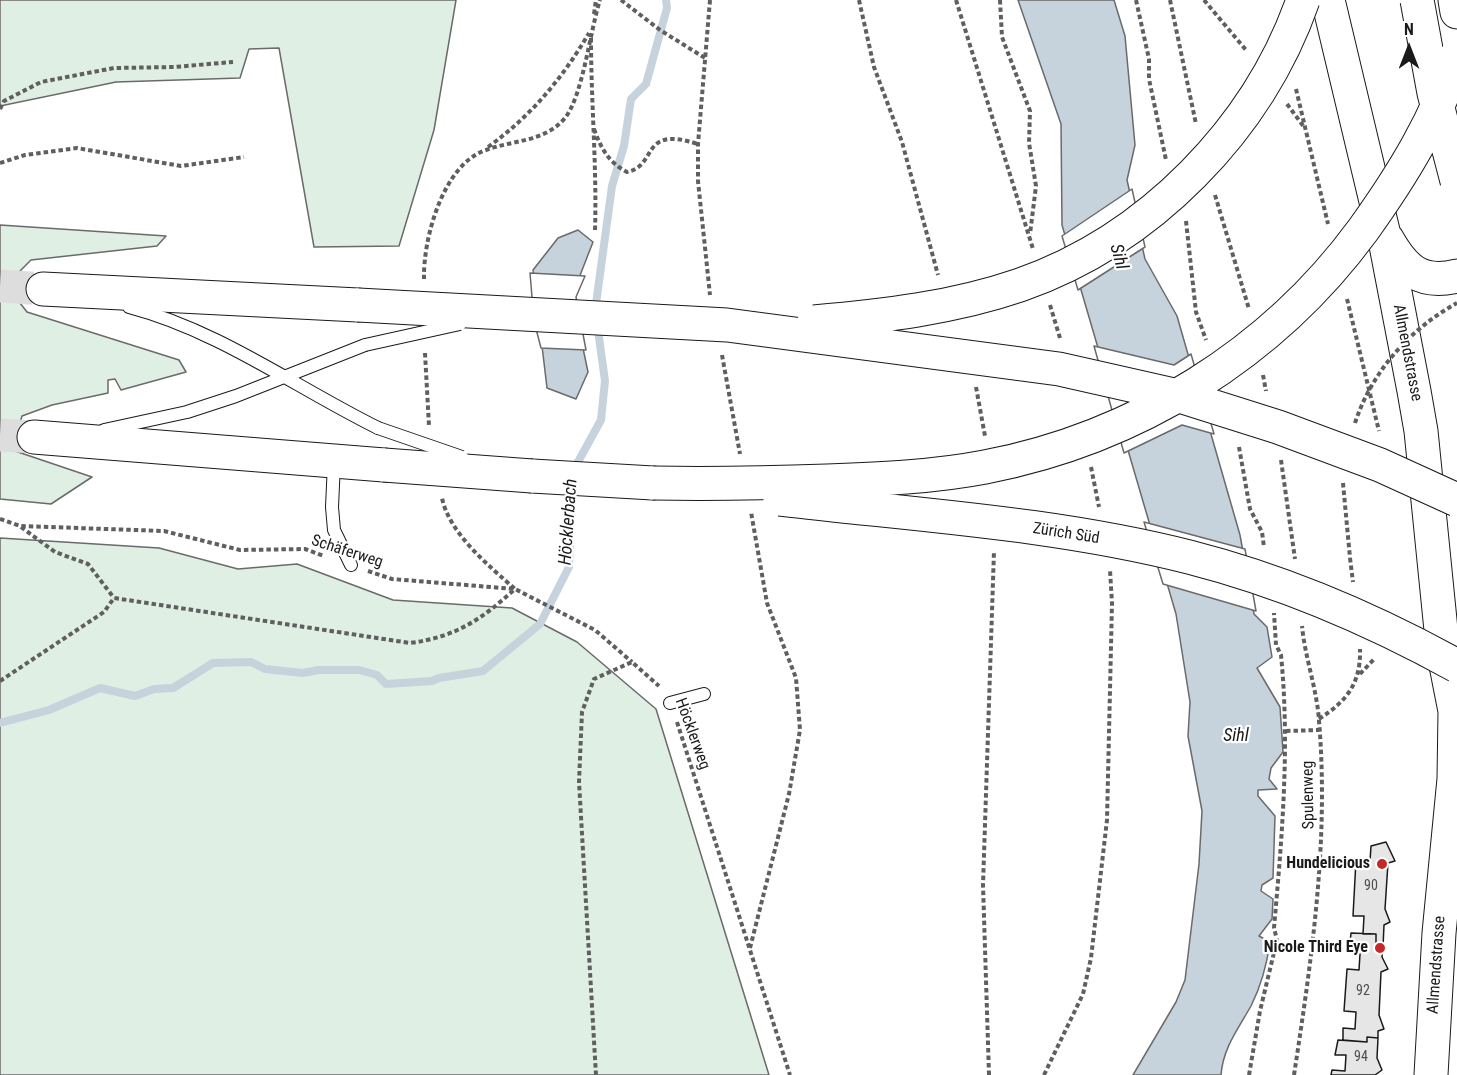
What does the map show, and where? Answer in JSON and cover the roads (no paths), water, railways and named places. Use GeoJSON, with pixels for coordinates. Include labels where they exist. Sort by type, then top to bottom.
{"type":"FeatureCollection","features":[{"type":"Feature","properties":{"kind":"main road"},"geometry":{"type":"LineString","coordinates":[[726,325],[796,324],[867,318],[954,304],[1027,282],[1084,255],[1116,236],[1164,200],[1221,143],[1271,73],[1303,0]]}},
{"type":"Feature","properties":{"kind":"main road","name":"Allmendstrasse"},"geometry":{"type":"LineString","coordinates":[[1328,0],[1384,235],[1421,431],[1443,650],[1456,708],[1454,779],[1439,933],[1431,1075]]}},
{"type":"Feature","properties":{"kind":"main road"},"geometry":{"type":"LineString","coordinates":[[1417,0],[1434,93],[1457,181]]}},
{"type":"Feature","properties":{"kind":"main road"},"geometry":{"type":"LineString","coordinates":[[1455,0],[1457,12]]}},
{"type":"Feature","properties":{"kind":"main road"},"geometry":{"type":"LineString","coordinates":[[34,437],[532,476],[653,483],[722,484],[884,479],[983,468],[1081,441],[1173,400],[1217,372],[1279,323],[1350,248],[1403,169],[1433,116],[1457,55]]}},
{"type":"Feature","properties":{"kind":"main road"},"geometry":{"type":"LineString","coordinates":[[1384,235],[1399,261],[1416,275],[1438,278],[1457,276]]}},
{"type":"Feature","properties":{"kind":"main road"},"geometry":{"type":"LineString","coordinates":[[43,289],[726,325],[994,359],[1118,381],[1278,427],[1380,465],[1457,500]]}},
{"type":"Feature","properties":{"kind":"main road","name":"Zürich Süd"},"geometry":{"type":"LineString","coordinates":[[653,483],[1040,529],[1188,557],[1261,578],[1331,604],[1401,635],[1457,666]]}},
{"type":"Feature","properties":{"kind":"lane"},"geometry":{"type":"LineString","coordinates":[[43,289],[104,300],[183,324],[239,350],[330,404],[378,428],[430,448],[532,476]]}},
{"type":"Feature","properties":{"kind":"lane"},"geometry":{"type":"LineString","coordinates":[[34,437],[85,433],[167,417],[236,396],[365,345],[428,329],[492,318],[557,315]]}},
{"type":"Feature","properties":{"kind":"lane"},"geometry":{"type":"LineString","coordinates":[[334,461],[332,507],[334,530],[351,565]]}},
{"type":"Feature","properties":{"kind":"lane"},"geometry":{"type":"LineString","coordinates":[[670,703],[704,694]]}},
{"type":"Feature","properties":{"kind":"water","name":"Sihl"},"geometry":{"type":"Polygon","coordinates":[[[1018,0],[1114,0],[1125,36],[1135,145],[1127,180],[1145,259],[1177,316],[1240,535],[1254,614],[1267,627],[1272,657],[1257,668],[1280,707],[1283,752],[1271,768],[1269,779],[1277,789],[1258,790],[1258,796],[1275,816],[1273,878],[1262,885],[1261,891],[1273,899],[1272,919],[1259,936],[1270,942],[1258,991],[1228,1047],[1221,1075],[1133,1075],[1176,1002],[1185,980],[1199,864],[1202,811],[1188,736],[1190,702],[1176,614],[1062,225],[1061,124],[1018,0]]]}},
{"type":"Feature","properties":{"kind":"water"},"geometry":{"type":"Polygon","coordinates":[[[578,230],[593,242],[572,296],[588,372],[576,399],[547,388],[533,270],[558,238],[578,230]]]}},
{"type":"Feature","properties":{"kind":"waterway","name":"Höcklerbach"},"geometry":{"type":"LineString","coordinates":[[595,311],[612,186],[624,146],[631,99],[646,84],[667,8],[666,0]]}},
{"type":"Feature","properties":{"kind":"waterway","name":"Höcklerbach"},"geometry":{"type":"LineString","coordinates":[[573,471],[601,420],[605,381],[597,323]]}},
{"type":"Feature","properties":{"kind":"waterway","name":"Höcklerbach"},"geometry":{"type":"LineString","coordinates":[[0,723],[49,710],[100,688],[135,696],[154,689],[173,688],[213,663],[251,662],[265,669],[303,673],[318,670],[359,670],[377,675],[386,684],[432,681],[483,671],[540,624],[569,567],[572,483]]}},
{"type":"Feature","properties":{"kind":"tunnel"},"geometry":{"type":"LineString","coordinates":[[0,286],[43,289]]}},
{"type":"Feature","properties":{"kind":"tunnel"},"geometry":{"type":"LineString","coordinates":[[0,435],[34,437]]}},
{"type":"Feature","properties":{"kind":"place","name":"Hundelicious"},"geometry":{"type":"Point","coordinates":[1382,864]}},
{"type":"Feature","properties":{"kind":"place","name":"Nicole Third Eye"},"geometry":{"type":"Point","coordinates":[1380,948]}}]}
